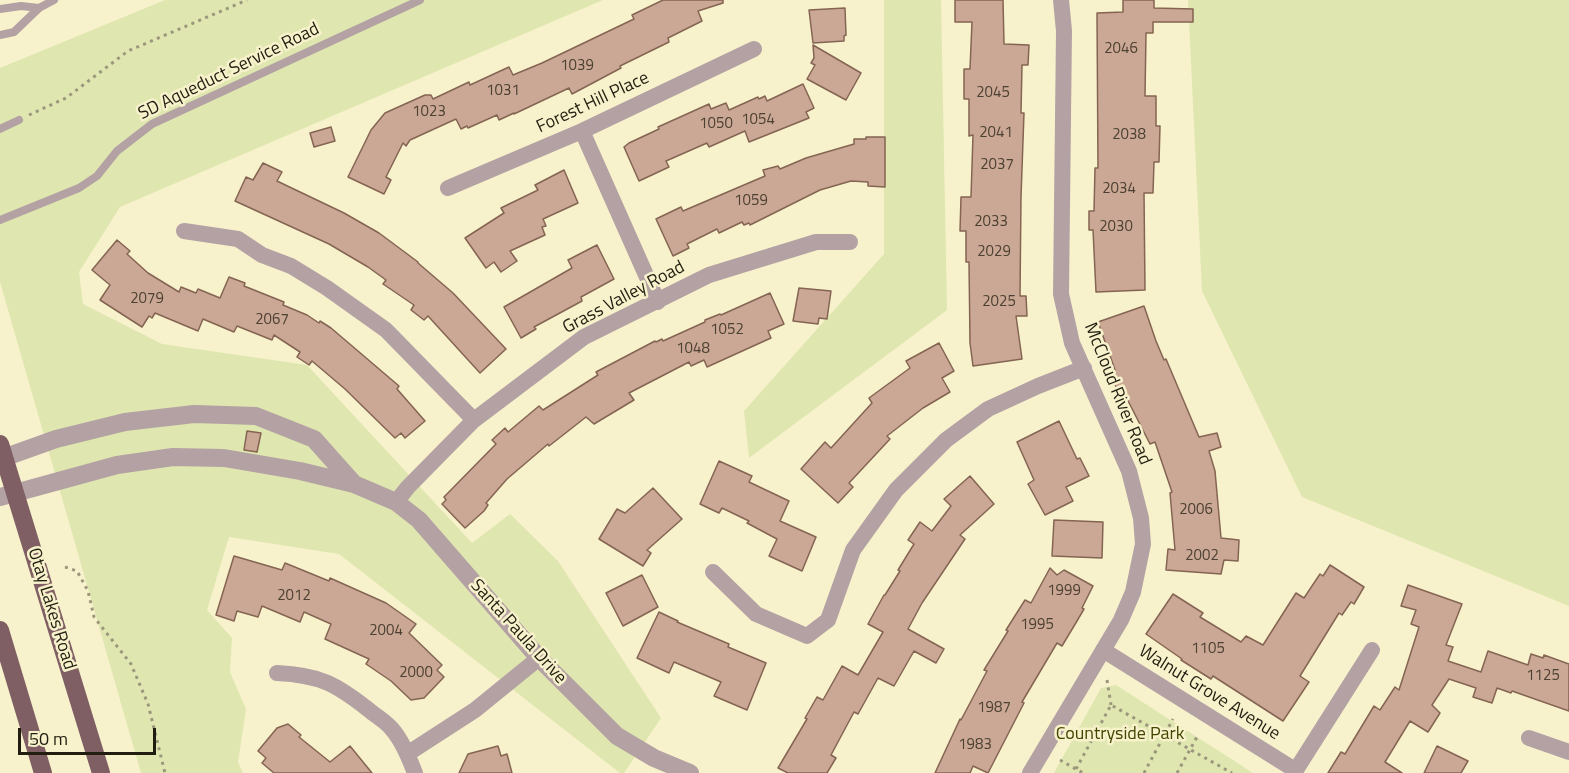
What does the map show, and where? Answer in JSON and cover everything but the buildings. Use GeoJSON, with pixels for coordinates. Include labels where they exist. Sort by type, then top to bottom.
{"type":"FeatureCollection","features":[{"type":"Feature","properties":{"kind":"main road","name":"Otay Lakes Road"},"geometry":{"type":"LineString","coordinates":[[1,453],[8,495],[100,773]]}},
{"type":"Feature","properties":{"kind":"main road"},"geometry":{"type":"LineString","coordinates":[[0,630],[43,773]]}},
{"type":"Feature","properties":{"kind":"street","name":"McCloud River Road"},"geometry":{"type":"LineString","coordinates":[[1030,773],[1121,620],[1133,592],[1143,544],[1141,518],[1129,471],[1072,343],[1061,294],[1064,31],[1061,0]]}},
{"type":"Feature","properties":{"kind":"street","name":"Forest Hill Place"},"geometry":{"type":"LineString","coordinates":[[448,188],[582,131],[754,49]]}},
{"type":"Feature","properties":{"kind":"street"},"geometry":{"type":"LineString","coordinates":[[582,131],[658,302]]}},
{"type":"Feature","properties":{"kind":"street"},"geometry":{"type":"LineString","coordinates":[[184,231],[238,239],[262,255],[291,266],[327,288],[386,330],[474,420]]}},
{"type":"Feature","properties":{"kind":"street","name":"Grass Valley Road"},"geometry":{"type":"LineString","coordinates":[[396,502],[474,420],[584,338],[709,275],[816,242],[850,242]]}},
{"type":"Feature","properties":{"kind":"street"},"geometry":{"type":"LineString","coordinates":[[713,572],[756,614],[807,636],[828,620],[853,550],[896,490],[946,440],[988,409],[1084,368]]}},
{"type":"Feature","properties":{"kind":"street","name":"Santa Paula Drive"},"geometry":{"type":"LineString","coordinates":[[1,453],[125,422],[194,414],[256,416],[314,439],[354,484]]}},
{"type":"Feature","properties":{"kind":"street","name":"Santa Paula Drive"},"geometry":{"type":"LineString","coordinates":[[8,495],[117,465],[173,457],[224,458],[300,471],[354,484],[396,502],[419,520],[538,658],[617,736],[654,758],[690,773]]}},
{"type":"Feature","properties":{"kind":"street","name":"Walnut Grove Avenue"},"geometry":{"type":"LineString","coordinates":[[1103,650],[1294,771]]}},
{"type":"Feature","properties":{"kind":"street"},"geometry":{"type":"LineString","coordinates":[[1294,771],[1372,650]]}},
{"type":"Feature","properties":{"kind":"street"},"geometry":{"type":"LineString","coordinates":[[407,754],[475,710],[538,658]]}},
{"type":"Feature","properties":{"kind":"street"},"geometry":{"type":"LineString","coordinates":[[277,673],[303,674],[325,681],[351,696],[391,728],[407,754],[415,773]]}},
{"type":"Feature","properties":{"kind":"street"},"geometry":{"type":"LineString","coordinates":[[1529,738],[1569,752]]}},
{"type":"Feature","properties":{"kind":"lane"},"geometry":{"type":"LineString","coordinates":[[0,35],[14,32],[39,8],[54,0]]}},
{"type":"Feature","properties":{"kind":"lane","name":"SD Aqueduct Service Road"},"geometry":{"type":"LineString","coordinates":[[0,220],[79,188],[97,176],[117,151],[152,124],[420,0]]}},
{"type":"Feature","properties":{"kind":"lane"},"geometry":{"type":"LineString","coordinates":[[0,9],[21,6],[39,8]]}},
{"type":"Feature","properties":{"kind":"lane"},"geometry":{"type":"LineString","coordinates":[[0,129],[19,120]]}},
{"type":"Feature","properties":{"kind":"path"},"geometry":{"type":"LineString","coordinates":[[19,120],[66,98],[128,51],[247,0]]}},
{"type":"Feature","properties":{"kind":"path"},"geometry":{"type":"LineString","coordinates":[[65,567],[77,571],[88,591],[94,617],[131,664],[148,704],[165,773]]}},
{"type":"Feature","properties":{"kind":"path"},"geometry":{"type":"LineString","coordinates":[[1076,769],[1111,705],[1107,680]]}},
{"type":"Feature","properties":{"kind":"path"},"geometry":{"type":"LineString","coordinates":[[1111,705],[1232,773]]}},
{"type":"Feature","properties":{"kind":"path"},"geometry":{"type":"LineString","coordinates":[[1144,773],[1173,719]]}},
{"type":"Feature","properties":{"kind":"path"},"geometry":{"type":"LineString","coordinates":[[1177,773],[1198,735]]}},
{"type":"Feature","properties":{"kind":"path"},"geometry":{"type":"LineString","coordinates":[[1060,760],[1083,773]]}},
{"type":"Feature","properties":{"kind":"green space"},"geometry":{"type":"Polygon","coordinates":[[[165,0],[603,0],[120,207],[79,272],[83,304],[162,344],[307,365],[472,543],[510,514],[558,561],[661,718],[624,773],[620,773],[339,554],[229,537],[207,610],[232,638],[230,672],[246,709],[238,762],[243,773],[141,773],[0,282],[0,68],[165,0]]]}},
{"type":"Feature","properties":{"kind":"green space"},"geometry":{"type":"Polygon","coordinates":[[[884,0],[941,0],[947,310],[749,458],[744,411],[884,254],[884,0]]]}},
{"type":"Feature","properties":{"kind":"green space"},"geometry":{"type":"Polygon","coordinates":[[[1188,0],[1569,0],[1569,606],[1302,497],[1202,291],[1188,0]]]}},
{"type":"Feature","properties":{"kind":"green space","name":"Countryside Park"},"geometry":{"type":"Polygon","coordinates":[[[1116,685],[1253,773],[1054,773],[1101,688],[1116,685]]]}}]}
